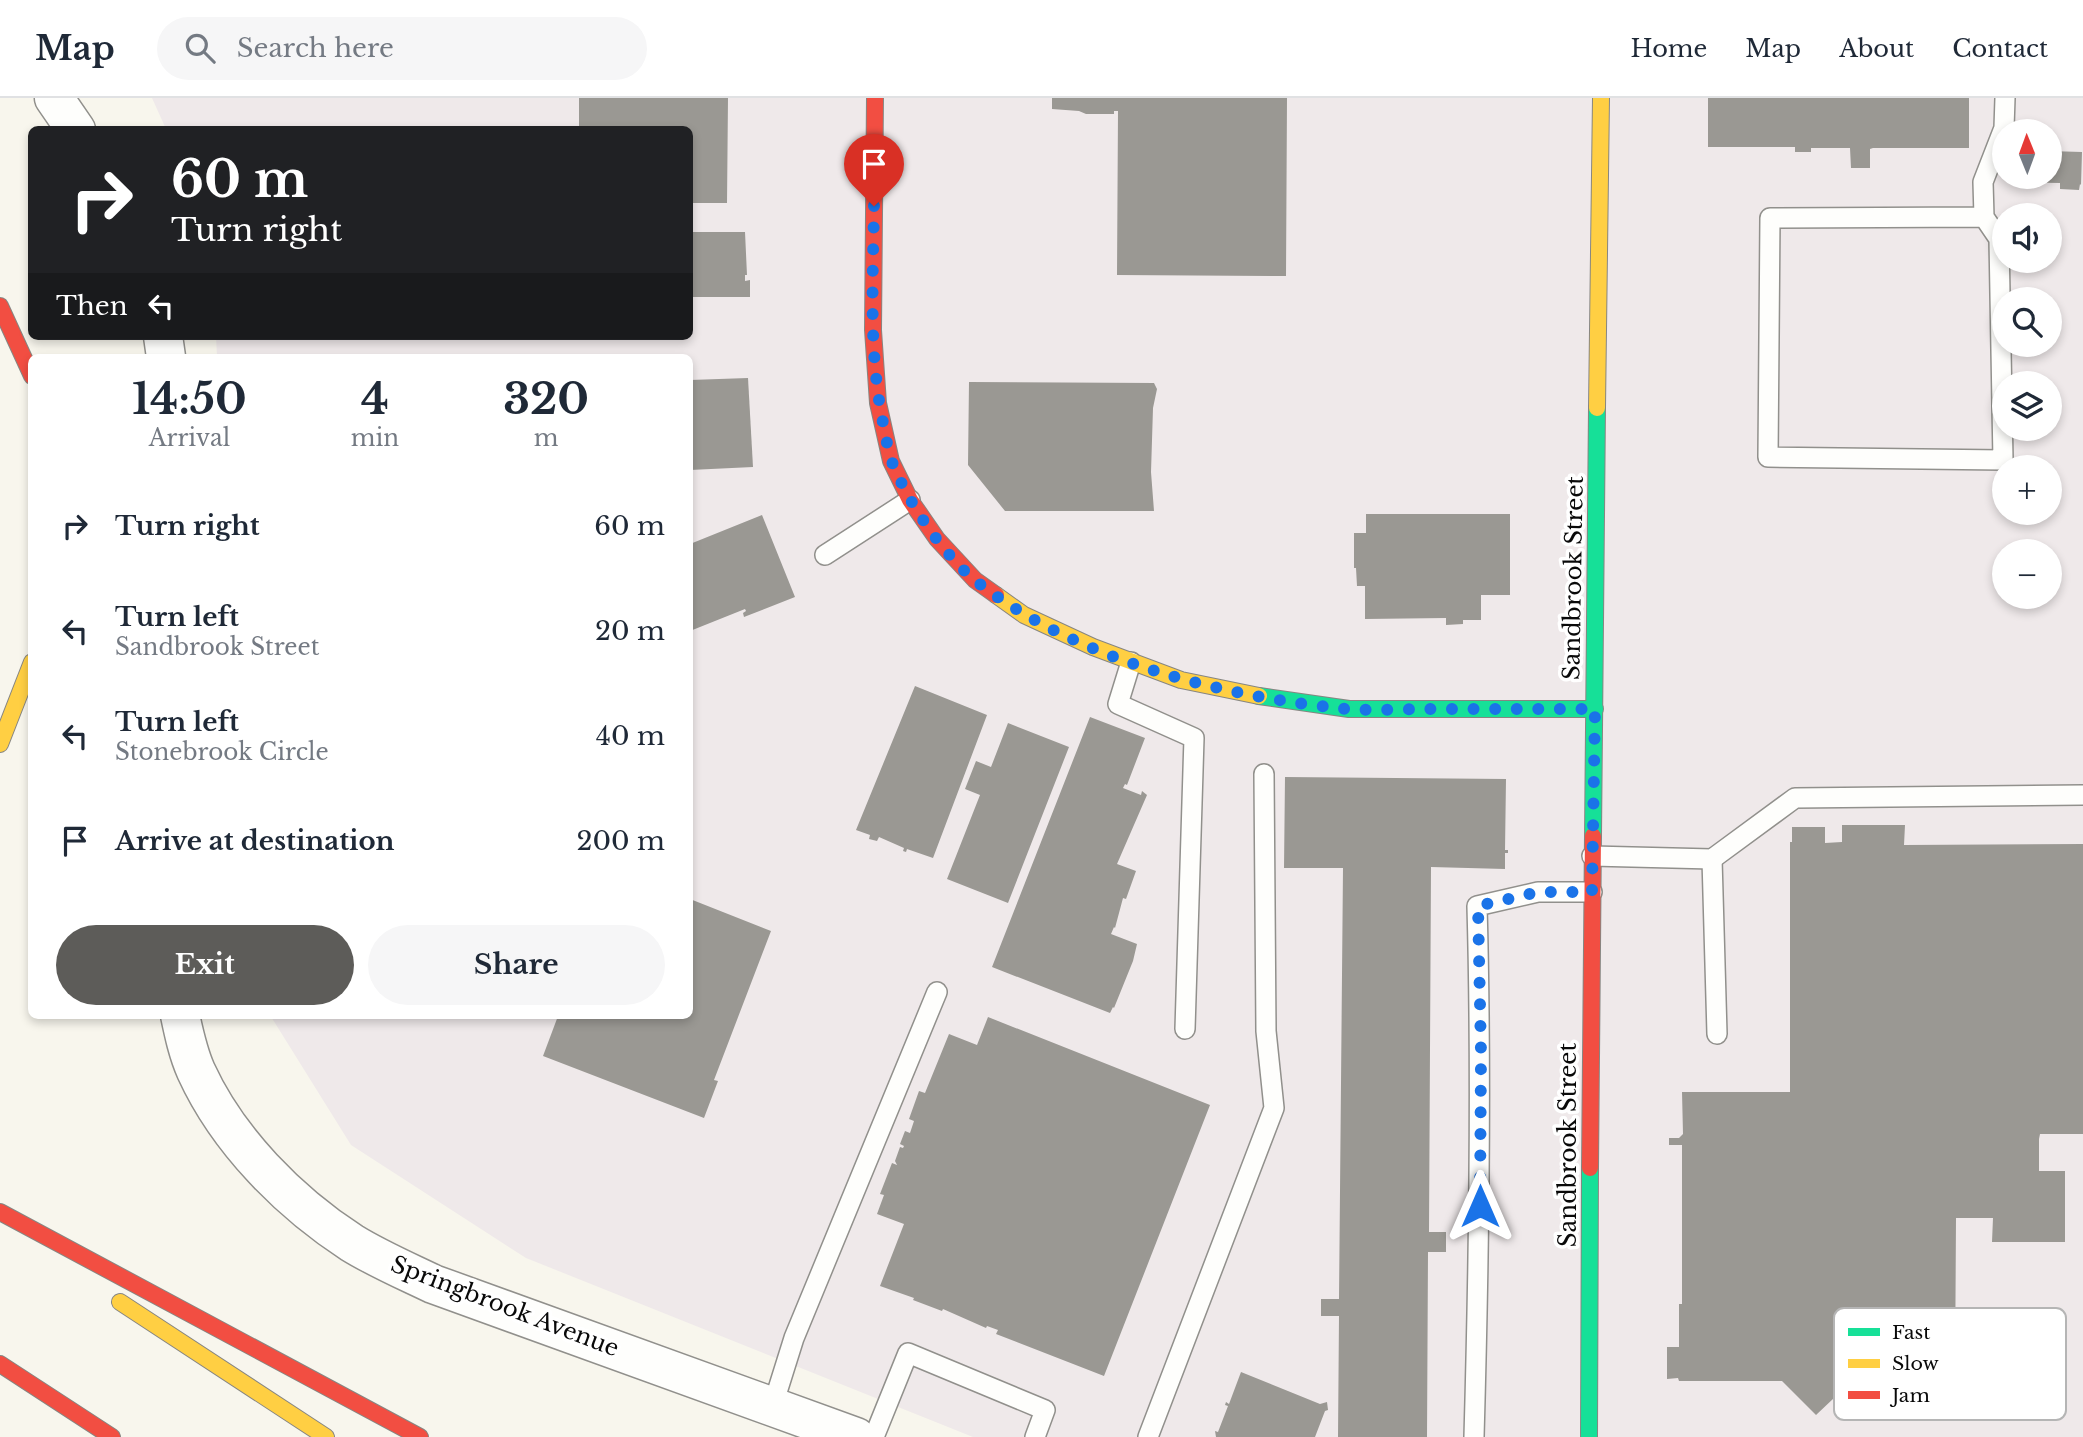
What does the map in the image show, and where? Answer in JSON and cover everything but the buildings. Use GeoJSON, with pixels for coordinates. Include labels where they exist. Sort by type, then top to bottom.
{"type":"FeatureCollection","features":[{"type":"Feature","properties":{"kind":"main road"},"geometry":{"type":"LineString","coordinates":[[875,98],[873,330],[878,403],[891,461],[910,500],[937,539],[975,580],[1024,615],[1093,647],[1195,683],[1263,697],[1349,709],[1595,709]]}},
{"type":"Feature","properties":{"kind":"main road","name":"Sandbrook Street"},"geometry":{"type":"LineString","coordinates":[[1590,1437],[1592,856],[1601,98]]}},
{"type":"Feature","properties":{"kind":"main road"},"geometry":{"type":"LineString","coordinates":[[0,306],[28,367]]}},
{"type":"Feature","properties":{"kind":"main road"},"geometry":{"type":"LineString","coordinates":[[0,744],[28,673]]}},
{"type":"Feature","properties":{"kind":"main road"},"geometry":{"type":"LineString","coordinates":[[0,1212],[420,1437]]}},
{"type":"Feature","properties":{"kind":"main road"},"geometry":{"type":"LineString","coordinates":[[0,1223],[58,1261]]}},
{"type":"Feature","properties":{"kind":"main road"},"geometry":{"type":"LineString","coordinates":[[105,1292],[326,1437]]}},
{"type":"Feature","properties":{"kind":"main road"},"geometry":{"type":"LineString","coordinates":[[0,1364],[112,1437]]}},
{"type":"Feature","properties":{"kind":"street"},"geometry":{"type":"LineString","coordinates":[[54,98],[73,126]]}},
{"type":"Feature","properties":{"kind":"street","name":"Springbrook Avenue"},"geometry":{"type":"LineString","coordinates":[[181,1019],[196,1070],[232,1131],[286,1191],[318,1220],[354,1244],[433,1284],[856,1437]]}},
{"type":"Feature","properties":{"kind":"lane"},"geometry":{"type":"LineString","coordinates":[[1984,217],[1770,218],[1768,457],[2003,460],[1999,239],[1984,217],[1983,183],[2004,128],[2005,98]]}},
{"type":"Feature","properties":{"kind":"lane"},"geometry":{"type":"LineString","coordinates":[[825,555],[910,500]]}},
{"type":"Feature","properties":{"kind":"lane"},"geometry":{"type":"LineString","coordinates":[[1131,662],[1118,704],[1194,738],[1185,1028]]}},
{"type":"Feature","properties":{"kind":"lane"},"geometry":{"type":"LineString","coordinates":[[1148,1437],[1274,1108],[1266,1031],[1264,774]]}},
{"type":"Feature","properties":{"kind":"lane"},"geometry":{"type":"LineString","coordinates":[[1592,856],[1712,859],[1795,798],[2083,795]]}},
{"type":"Feature","properties":{"kind":"lane"},"geometry":{"type":"LineString","coordinates":[[1712,859],[1717,1034]]}},
{"type":"Feature","properties":{"kind":"lane"},"geometry":{"type":"LineString","coordinates":[[1474,1437],[1481,1080],[1478,906],[1538,892],[1592,892]]}},
{"type":"Feature","properties":{"kind":"lane"},"geometry":{"type":"LineString","coordinates":[[773,1405],[794,1338],[937,992]]}},
{"type":"Feature","properties":{"kind":"lane"},"geometry":{"type":"LineString","coordinates":[[874,1437],[908,1353],[1045,1410],[1035,1437]]}},
{"type":"Feature","properties":{"kind":"shaded area"},"geometry":{"type":"Polygon","coordinates":[[[152,98],[2083,98],[2083,1437],[973,1437],[526,1258],[351,1145],[272,1019],[693,1019],[693,354],[217,354],[216,340],[693,340],[693,126],[165,126],[152,98]]]}},
{"type":"Feature","properties":{"kind":"traffic: fast"},"geometry":{"type":"LineString","coordinates":[[1593,836],[1597,408]]}},
{"type":"Feature","properties":{"kind":"traffic: fast"},"geometry":{"type":"LineString","coordinates":[[1259,696],[1349,709],[1595,709]]}},
{"type":"Feature","properties":{"kind":"traffic: fast"},"geometry":{"type":"LineString","coordinates":[[1589,1437],[1590,1168]]}},
{"type":"Feature","properties":{"kind":"traffic: slow"},"geometry":{"type":"LineString","coordinates":[[1597,408],[1601,98]]}},
{"type":"Feature","properties":{"kind":"traffic: slow"},"geometry":{"type":"LineString","coordinates":[[996,595],[1024,615],[1093,647],[1181,680],[1259,696]]}},
{"type":"Feature","properties":{"kind":"traffic: slow"},"geometry":{"type":"LineString","coordinates":[[0,744],[28,672]]}},
{"type":"Feature","properties":{"kind":"traffic: slow"},"geometry":{"type":"LineString","coordinates":[[120,1302],[326,1437]]}},
{"type":"Feature","properties":{"kind":"traffic: jam"},"geometry":{"type":"LineString","coordinates":[[875,98],[873,330],[878,403],[891,461],[910,500],[937,539],[975,580],[996,595]]}},
{"type":"Feature","properties":{"kind":"traffic: jam"},"geometry":{"type":"LineString","coordinates":[[0,306],[28,367]]}},
{"type":"Feature","properties":{"kind":"traffic: jam"},"geometry":{"type":"LineString","coordinates":[[1590,1168],[1593,836]]}},
{"type":"Feature","properties":{"kind":"traffic: jam"},"geometry":{"type":"LineString","coordinates":[[0,1212],[420,1437]]}},
{"type":"Feature","properties":{"kind":"traffic: jam"},"geometry":{"type":"LineString","coordinates":[[0,1364],[112,1437]]}},
{"type":"Feature","properties":{"kind":"route"},"geometry":{"type":"LineString","coordinates":[[874,206],[873,330],[878,403],[891,461],[910,500],[937,539],[975,580],[1024,615],[1093,647],[1181,680],[1263,697],[1349,709],[1595,709],[1592,892],[1538,892],[1478,906],[1480,1206]]}}]}
